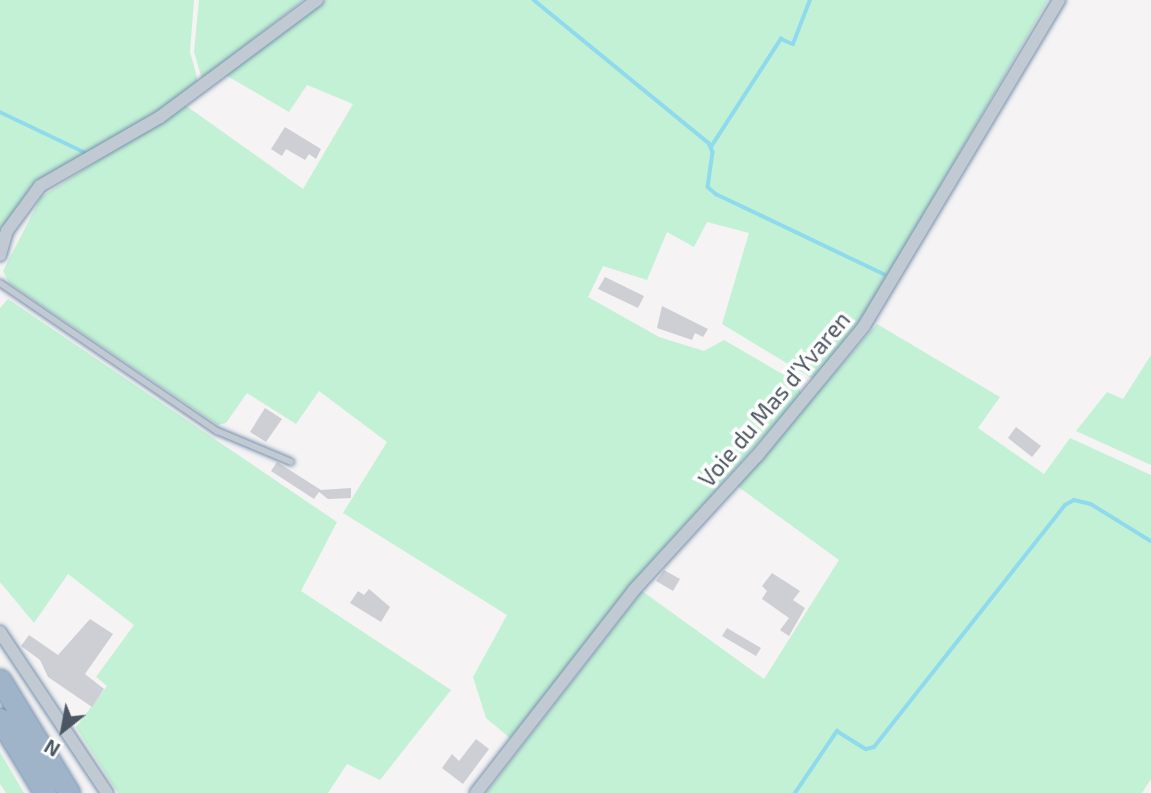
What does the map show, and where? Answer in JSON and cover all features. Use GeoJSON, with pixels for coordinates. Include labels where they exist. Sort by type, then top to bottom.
{"type":"FeatureCollection","features":[{"type":"Feature","properties":{"kind":"highway"},"geometry":{"type":"LineString","coordinates":[[0,680],[69,793]]}},
{"type":"Feature","properties":{"kind":"highway"},"geometry":{"type":"LineString","coordinates":[[0,719],[45,793]]}},
{"type":"Feature","properties":{"kind":"street"},"geometry":{"type":"LineString","coordinates":[[0,256],[7,232],[40,186],[160,117],[317,0]]}},
{"type":"Feature","properties":{"kind":"street","name":"Voie du Mas d'Yvaren"},"geometry":{"type":"LineString","coordinates":[[476,793],[634,590],[757,456],[864,326],[1059,0]]}},
{"type":"Feature","properties":{"kind":"street"},"geometry":{"type":"LineString","coordinates":[[0,632],[107,793]]}},
{"type":"Feature","properties":{"kind":"lane"},"geometry":{"type":"LineString","coordinates":[[0,283],[217,431],[291,462]]}},
{"type":"Feature","properties":{"kind":"green space"},"geometry":{"type":"Polygon","coordinates":[[[0,0],[194,0],[190,52],[198,81],[174,102],[33,184],[0,231],[0,0]]]}},
{"type":"Feature","properties":{"kind":"green space"},"geometry":{"type":"Polygon","coordinates":[[[199,0],[303,0],[202,79],[194,52],[199,0]]]}},
{"type":"Feature","properties":{"kind":"green space"},"geometry":{"type":"Polygon","coordinates":[[[326,0],[1048,0],[863,319],[813,379],[722,324],[749,233],[707,222],[694,247],[667,232],[647,280],[603,266],[588,297],[659,337],[704,351],[724,340],[796,382],[802,395],[654,559],[510,738],[486,718],[473,677],[507,615],[343,513],[387,442],[319,391],[296,424],[247,393],[226,423],[218,425],[9,283],[3,271],[41,197],[185,105],[303,189],[353,104],[307,85],[289,112],[224,74],[326,0]]]}},
{"type":"Feature","properties":{"kind":"green space"},"geometry":{"type":"Polygon","coordinates":[[[8,299],[337,522],[301,591],[451,690],[380,780],[347,764],[328,793],[118,793],[76,727],[107,686],[96,677],[134,625],[68,574],[34,623],[0,582],[0,308],[8,299]]]}},
{"type":"Feature","properties":{"kind":"green space"},"geometry":{"type":"Polygon","coordinates":[[[877,324],[1000,397],[978,428],[1044,474],[1070,438],[1151,475],[1151,779],[1142,793],[486,793],[642,591],[764,679],[839,560],[737,486],[877,324]]]}},
{"type":"Feature","properties":{"kind":"green space"},"geometry":{"type":"Polygon","coordinates":[[[1151,355],[1151,465],[1076,431],[1107,392],[1123,399],[1151,355]]]}},
{"type":"Feature","properties":{"kind":"green space"},"geometry":{"type":"Polygon","coordinates":[[[0,752],[24,793],[6,793],[0,784],[0,752]]]}},
{"type":"Feature","properties":{"kind":"building"},"geometry":{"type":"Polygon","coordinates":[[[285,127],[321,149],[316,159],[309,154],[305,160],[286,149],[282,156],[271,149],[285,127]]]}},
{"type":"Feature","properties":{"kind":"building"},"geometry":{"type":"Polygon","coordinates":[[[605,277],[644,296],[638,308],[598,289],[605,277]]]}},
{"type":"Feature","properties":{"kind":"building"},"geometry":{"type":"Polygon","coordinates":[[[662,306],[708,329],[703,337],[695,333],[692,340],[657,328],[662,306]]]}},
{"type":"Feature","properties":{"kind":"building"},"geometry":{"type":"Polygon","coordinates":[[[265,408],[282,419],[266,442],[250,432],[265,408]]]}},
{"type":"Feature","properties":{"kind":"building"},"geometry":{"type":"Polygon","coordinates":[[[1016,427],[1041,446],[1032,457],[1008,438],[1016,427]]]}},
{"type":"Feature","properties":{"kind":"building"},"geometry":{"type":"Polygon","coordinates":[[[277,462],[321,490],[351,488],[351,498],[328,499],[319,492],[314,499],[271,471],[277,462]]]}},
{"type":"Feature","properties":{"kind":"building"},"geometry":{"type":"Polygon","coordinates":[[[664,570],[680,579],[673,591],[656,581],[664,570]]]}},
{"type":"Feature","properties":{"kind":"building"},"geometry":{"type":"Polygon","coordinates":[[[772,573],[800,591],[793,600],[805,608],[789,636],[780,630],[789,618],[762,599],[767,591],[762,586],[772,573]]]}},
{"type":"Feature","properties":{"kind":"building"},"geometry":{"type":"Polygon","coordinates":[[[369,589],[390,607],[381,622],[350,603],[358,591],[364,595],[369,589]]]}},
{"type":"Feature","properties":{"kind":"building"},"geometry":{"type":"Polygon","coordinates":[[[90,619],[113,634],[85,674],[104,689],[92,707],[48,677],[40,660],[21,646],[29,635],[58,655],[90,619]]]}},
{"type":"Feature","properties":{"kind":"building"},"geometry":{"type":"Polygon","coordinates":[[[727,628],[761,648],[756,656],[722,636],[727,628]]]}},
{"type":"Feature","properties":{"kind":"building"},"geometry":{"type":"Polygon","coordinates":[[[476,739],[489,749],[463,784],[442,768],[452,754],[459,761],[476,739]]]}},
{"type":"Feature","properties":{"kind":"waterway"},"geometry":{"type":"LineString","coordinates":[[534,0],[709,143],[713,152],[708,187],[716,194],[884,274]]}},
{"type":"Feature","properties":{"kind":"waterway"},"geometry":{"type":"LineString","coordinates":[[711,147],[781,39],[793,44],[810,0]]}},
{"type":"Feature","properties":{"kind":"waterway"},"geometry":{"type":"LineString","coordinates":[[0,112],[84,152]]}},
{"type":"Feature","properties":{"kind":"waterway"},"geometry":{"type":"LineString","coordinates":[[795,793],[837,731],[866,749],[874,747],[1065,505],[1074,500],[1091,504],[1151,541]]}}]}
